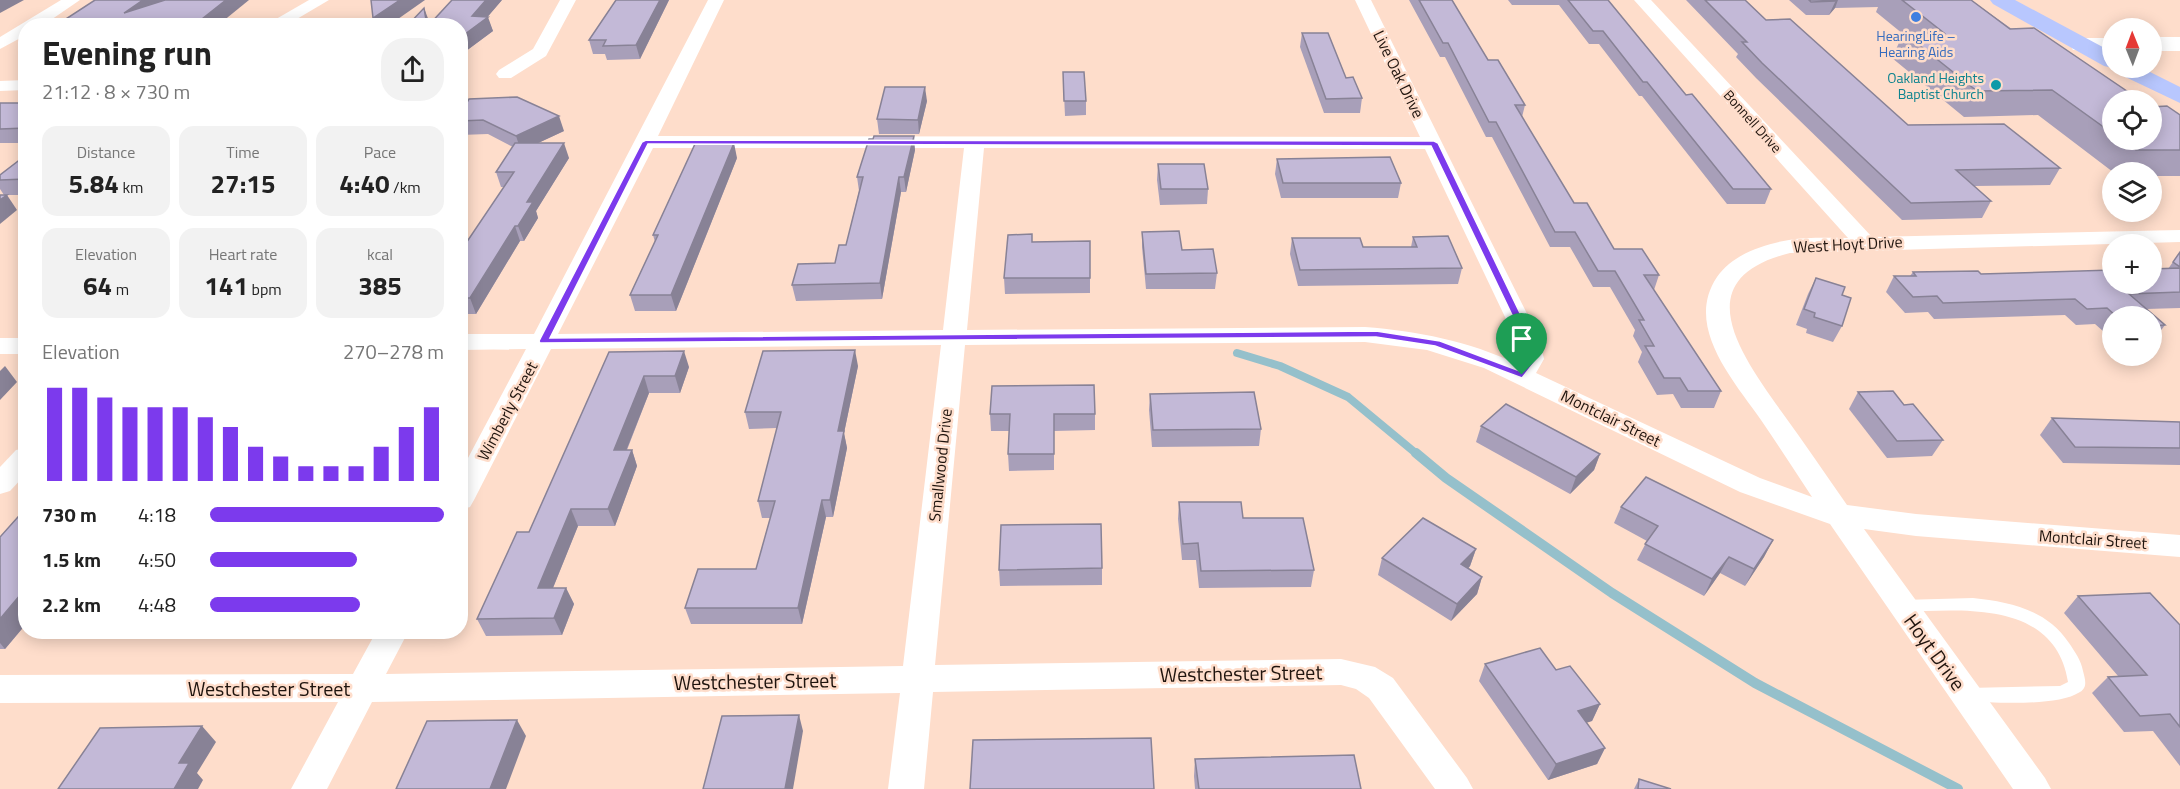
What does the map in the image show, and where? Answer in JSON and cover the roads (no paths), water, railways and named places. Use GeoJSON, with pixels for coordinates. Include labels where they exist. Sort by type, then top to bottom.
{"type":"FeatureCollection","features":[{"type":"Feature","properties":{"kind":"main road"},"geometry":{"type":"LineString","coordinates":[[2000,0],[2102,56]]}},
{"type":"Feature","properties":{"kind":"main road"},"geometry":{"type":"LineString","coordinates":[[2145,78],[2178,95]]}},
{"type":"Feature","properties":{"kind":"street"},"geometry":{"type":"LineString","coordinates":[[43,18],[72,0]]}},
{"type":"Feature","properties":{"kind":"street"},"geometry":{"type":"LineString","coordinates":[[287,18],[321,0]]}},
{"type":"Feature","properties":{"kind":"street"},"geometry":{"type":"LineString","coordinates":[[505,74],[540,52],[568,0]]}},
{"type":"Feature","properties":{"kind":"street","name":"Wimberly Street"},"geometry":{"type":"LineString","coordinates":[[468,485],[646,142],[716,0]]}},
{"type":"Feature","properties":{"kind":"street","name":"Live Oak Drive"},"geometry":{"type":"LineString","coordinates":[[1363,0],[1527,338],[1532,359],[1522,375]]}},
{"type":"Feature","properties":{"kind":"street","name":"Bonnell Drive"},"geometry":{"type":"LineString","coordinates":[[1642,0],[1864,242]]}},
{"type":"Feature","properties":{"kind":"street"},"geometry":{"type":"LineString","coordinates":[[0,44],[18,33]]}},
{"type":"Feature","properties":{"kind":"street"},"geometry":{"type":"LineString","coordinates":[[2162,44],[2180,44]]}},
{"type":"Feature","properties":{"kind":"street"},"geometry":{"type":"LineString","coordinates":[[2081,45],[2102,45]]}},
{"type":"Feature","properties":{"kind":"street"},"geometry":{"type":"LineString","coordinates":[[0,86],[18,85]]}},
{"type":"Feature","properties":{"kind":"street","name":"Smallwood Drive"},"geometry":{"type":"LineString","coordinates":[[906,789],[952,336],[975,141]]}},
{"type":"Feature","properties":{"kind":"street"},"geometry":{"type":"LineString","coordinates":[[646,142],[1434,143]]}},
{"type":"Feature","properties":{"kind":"street","name":"West Hoyt Drive"},"geometry":{"type":"LineString","coordinates":[[1837,515],[1730,351],[1719,327],[1717,304],[1728,276],[1755,256],[1798,245],[2180,236]]}},
{"type":"Feature","properties":{"kind":"street","name":"Montclair Street"},"geometry":{"type":"LineString","coordinates":[[468,342],[952,336],[1391,335],[1451,347],[1522,375],[1750,485],[1792,502],[1837,515],[1916,525],[2180,546]]}},
{"type":"Feature","properties":{"kind":"street"},"geometry":{"type":"LineString","coordinates":[[0,346],[18,346]]}},
{"type":"Feature","properties":{"kind":"street"},"geometry":{"type":"LineString","coordinates":[[0,484],[18,465]]}},
{"type":"Feature","properties":{"kind":"street","name":"Hoyt Drive"},"geometry":{"type":"LineString","coordinates":[[1837,515],[2033,789]]}},
{"type":"Feature","properties":{"kind":"street"},"geometry":{"type":"LineString","coordinates":[[309,789],[388,639]]}},
{"type":"Feature","properties":{"kind":"street","name":"Westchester Street"},"geometry":{"type":"LineString","coordinates":[[0,689],[362,688],[1314,671],[1353,674],[1374,682],[1389,697],[1455,789]]}},
{"type":"Feature","properties":{"kind":"lane"},"geometry":{"type":"LineString","coordinates":[[1902,606],[1992,604],[2021,612],[2048,630],[2071,659],[2077,685],[2062,693],[1966,695]]}},
{"type":"Feature","properties":{"kind":"waterway"},"geometry":{"type":"LineString","coordinates":[[1237,353],[1280,366],[1348,397],[1418,455]]}},
{"type":"Feature","properties":{"kind":"waterway"},"geometry":{"type":"LineString","coordinates":[[1416,453],[1446,478],[1612,593],[1755,683],[1958,789]]}},
{"type":"Feature","properties":{"kind":"place","name":"HearingLife – Hearing Aids"},"geometry":{"type":"Point","coordinates":[1916,17]}},
{"type":"Feature","properties":{"kind":"place","name":"Oakland Heights Baptist Church"},"geometry":{"type":"Point","coordinates":[1996,85]}}]}
